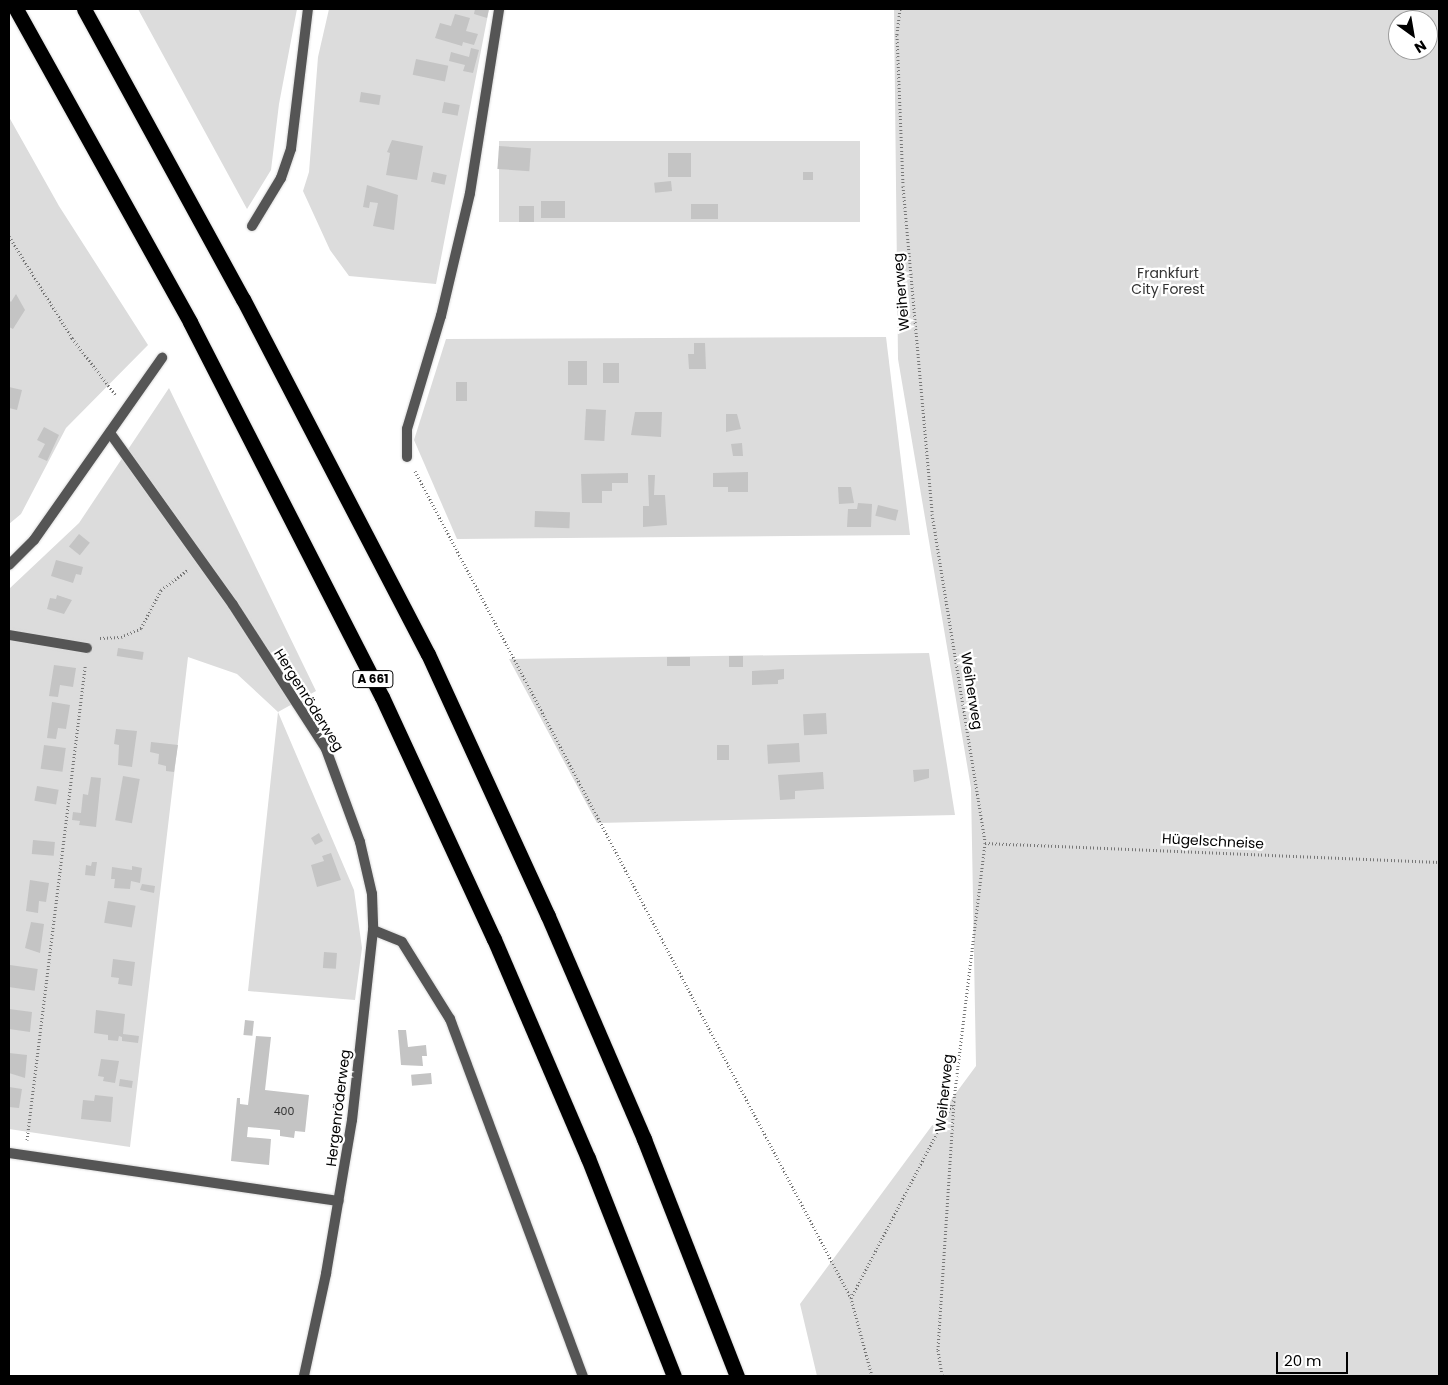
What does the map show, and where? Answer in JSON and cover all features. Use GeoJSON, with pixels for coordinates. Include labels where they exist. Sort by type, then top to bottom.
{"type":"FeatureCollection","features":[{"type":"Feature","properties":{"kind":"highway","name":"A 661"},"geometry":{"type":"LineString","coordinates":[[16,9],[190,322],[382,697],[502,957],[588,1158],[674,1376]]}},
{"type":"Feature","properties":{"kind":"highway"},"geometry":{"type":"LineString","coordinates":[[84,9],[244,298],[428,654],[540,899],[644,1139],[737,1376]]}},
{"type":"Feature","properties":{"kind":"street"},"geometry":{"type":"LineString","coordinates":[[252,226],[281,178],[289,156],[308,9]]}},
{"type":"Feature","properties":{"kind":"street"},"geometry":{"type":"LineString","coordinates":[[407,457],[407,429],[441,316],[470,193],[499,9]]}},
{"type":"Feature","properties":{"kind":"street"},"geometry":{"type":"LineString","coordinates":[[9,565],[34,540],[162,358]]}},
{"type":"Feature","properties":{"kind":"street","name":"Hergenröderweg"},"geometry":{"type":"LineString","coordinates":[[110,433],[202,562],[326,749],[360,842],[372,894],[373,930],[352,1120],[339,1201],[304,1376]]}},
{"type":"Feature","properties":{"kind":"street"},"geometry":{"type":"LineString","coordinates":[[9,635],[87,648]]}},
{"type":"Feature","properties":{"kind":"street"},"geometry":{"type":"LineString","coordinates":[[373,930],[402,942],[450,1019],[583,1376]]}},
{"type":"Feature","properties":{"kind":"street"},"geometry":{"type":"LineString","coordinates":[[9,1153],[339,1201]]}},
{"type":"Feature","properties":{"kind":"path","name":"Weiherweg"},"geometry":{"type":"LineString","coordinates":[[900,9],[897,35],[903,186],[932,514],[985,842],[954,1101],[938,1350],[942,1376]]}},
{"type":"Feature","properties":{"kind":"path"},"geometry":{"type":"LineString","coordinates":[[9,232],[10,241]]}},
{"type":"Feature","properties":{"kind":"path"},"geometry":{"type":"LineString","coordinates":[[9,236],[10,241],[72,338],[126,409]]}},
{"type":"Feature","properties":{"kind":"path"},"geometry":{"type":"LineString","coordinates":[[407,457],[850,1298],[872,1376]]}},
{"type":"Feature","properties":{"kind":"path"},"geometry":{"type":"LineString","coordinates":[[25,1155],[87,648],[97,638],[121,637],[141,628],[161,590],[173,578],[202,562]]}},
{"type":"Feature","properties":{"kind":"path","name":"Hügelschneise"},"geometry":{"type":"LineString","coordinates":[[985,842],[1439,862]]}},
{"type":"Feature","properties":{"kind":"path"},"geometry":{"type":"LineString","coordinates":[[850,1298],[954,1101]]}},
{"type":"Feature","properties":{"kind":"green space"},"geometry":{"type":"Polygon","coordinates":[[[138,9],[297,9],[279,104],[271,170],[247,209],[138,9]]]}},
{"type":"Feature","properties":{"kind":"green space"},"geometry":{"type":"Polygon","coordinates":[[[329,9],[489,9],[436,284],[349,276],[330,250],[303,191],[309,172],[318,57],[329,9]]]}},
{"type":"Feature","properties":{"kind":"green space","name":"Frankfurt City Forest"},"geometry":{"type":"Polygon","coordinates":[[[894,9],[1439,9],[1439,1376],[817,1376],[800,1304],[976,1066],[971,788],[898,359],[894,9]]]}},
{"type":"Feature","properties":{"kind":"green space"},"geometry":{"type":"Polygon","coordinates":[[[9,117],[59,206],[148,345],[66,428],[21,514],[9,524],[9,117]]]}},
{"type":"Feature","properties":{"kind":"green space"},"geometry":{"type":"Polygon","coordinates":[[[499,141],[860,141],[860,222],[499,222],[499,141]]]}},
{"type":"Feature","properties":{"kind":"green space"},"geometry":{"type":"Polygon","coordinates":[[[886,337],[910,535],[457,539],[414,440],[446,339],[886,337]]]}},
{"type":"Feature","properties":{"kind":"green space"},"geometry":{"type":"Polygon","coordinates":[[[169,388],[316,691],[278,712],[237,674],[188,657],[130,1147],[9,1129],[9,589],[79,523],[169,388]]]}},
{"type":"Feature","properties":{"kind":"green space"},"geometry":{"type":"Polygon","coordinates":[[[929,653],[955,815],[597,823],[509,659],[929,653]]]}},
{"type":"Feature","properties":{"kind":"green space"},"geometry":{"type":"Polygon","coordinates":[[[278,712],[354,890],[362,948],[355,1000],[248,991],[278,712]]]}},
{"type":"Feature","properties":{"kind":"building"},"geometry":{"type":"Polygon","coordinates":[[[475,9],[489,9],[487,18],[474,14],[475,9]]]}},
{"type":"Feature","properties":{"kind":"building"},"geometry":{"type":"Polygon","coordinates":[[[455,14],[470,18],[466,31],[478,34],[474,45],[463,42],[462,46],[435,38],[440,23],[451,26],[455,14]]]}},
{"type":"Feature","properties":{"kind":"building"},"geometry":{"type":"Polygon","coordinates":[[[471,48],[479,50],[473,73],[463,71],[465,65],[449,61],[451,52],[469,57],[471,48]]]}},
{"type":"Feature","properties":{"kind":"building"},"geometry":{"type":"Polygon","coordinates":[[[416,59],[448,66],[445,82],[413,75],[416,59]]]}},
{"type":"Feature","properties":{"kind":"building"},"geometry":{"type":"Polygon","coordinates":[[[361,92],[381,95],[379,105],[359,102],[361,92]]]}},
{"type":"Feature","properties":{"kind":"building"},"geometry":{"type":"Polygon","coordinates":[[[444,102],[460,105],[458,116],[442,113],[444,102]]]}},
{"type":"Feature","properties":{"kind":"building"},"geometry":{"type":"Polygon","coordinates":[[[392,140],[423,146],[417,180],[386,175],[390,153],[387,152],[392,140]]]}},
{"type":"Feature","properties":{"kind":"building"},"geometry":{"type":"Polygon","coordinates":[[[499,146],[531,148],[529,171],[497,169],[499,146]]]}},
{"type":"Feature","properties":{"kind":"building"},"geometry":{"type":"Polygon","coordinates":[[[668,153],[691,153],[691,177],[668,177],[668,153]]]}},
{"type":"Feature","properties":{"kind":"building"},"geometry":{"type":"Polygon","coordinates":[[[433,172],[447,175],[445,185],[431,182],[433,172]]]}},
{"type":"Feature","properties":{"kind":"building"},"geometry":{"type":"Polygon","coordinates":[[[803,172],[813,172],[813,180],[803,180],[803,172]]]}},
{"type":"Feature","properties":{"kind":"building"},"geometry":{"type":"Polygon","coordinates":[[[671,181],[672,191],[655,193],[654,183],[671,181]]]}},
{"type":"Feature","properties":{"kind":"building"},"geometry":{"type":"Polygon","coordinates":[[[367,185],[398,195],[394,230],[373,226],[378,203],[370,202],[369,208],[363,207],[367,185]]]}},
{"type":"Feature","properties":{"kind":"building"},"geometry":{"type":"Polygon","coordinates":[[[541,201],[565,201],[565,218],[541,218],[541,201]]]}},
{"type":"Feature","properties":{"kind":"building"},"geometry":{"type":"Polygon","coordinates":[[[691,204],[718,204],[718,219],[691,219],[691,204]]]}},
{"type":"Feature","properties":{"kind":"building"},"geometry":{"type":"Polygon","coordinates":[[[519,206],[534,206],[534,222],[519,222],[519,206]]]}},
{"type":"Feature","properties":{"kind":"building"},"geometry":{"type":"Polygon","coordinates":[[[16,294],[25,310],[13,329],[9,327],[9,300],[11,302],[16,294]]]}},
{"type":"Feature","properties":{"kind":"building"},"geometry":{"type":"Polygon","coordinates":[[[694,343],[705,343],[706,369],[689,369],[688,354],[694,354],[694,343]]]}},
{"type":"Feature","properties":{"kind":"building"},"geometry":{"type":"Polygon","coordinates":[[[568,361],[587,361],[587,385],[568,385],[568,361]]]}},
{"type":"Feature","properties":{"kind":"building"},"geometry":{"type":"Polygon","coordinates":[[[603,363],[619,363],[619,383],[603,383],[603,363]]]}},
{"type":"Feature","properties":{"kind":"building"},"geometry":{"type":"Polygon","coordinates":[[[456,382],[467,382],[467,401],[456,401],[456,382]]]}},
{"type":"Feature","properties":{"kind":"building"},"geometry":{"type":"Polygon","coordinates":[[[9,387],[22,390],[17,410],[9,408],[9,387]]]}},
{"type":"Feature","properties":{"kind":"building"},"geometry":{"type":"Polygon","coordinates":[[[586,409],[606,410],[604,441],[584,440],[586,409]]]}},
{"type":"Feature","properties":{"kind":"building"},"geometry":{"type":"Polygon","coordinates":[[[635,412],[662,412],[661,437],[631,435],[635,412]]]}},
{"type":"Feature","properties":{"kind":"building"},"geometry":{"type":"Polygon","coordinates":[[[726,414],[737,414],[741,429],[726,432],[726,414]]]}},
{"type":"Feature","properties":{"kind":"building"},"geometry":{"type":"Polygon","coordinates":[[[44,427],[59,435],[47,461],[38,457],[45,444],[37,440],[44,427]]]}},
{"type":"Feature","properties":{"kind":"building"},"geometry":{"type":"Polygon","coordinates":[[[742,443],[743,456],[733,456],[731,444],[742,443]]]}},
{"type":"Feature","properties":{"kind":"building"},"geometry":{"type":"Polygon","coordinates":[[[748,472],[748,492],[728,492],[728,487],[713,487],[713,473],[748,472]]]}},
{"type":"Feature","properties":{"kind":"building"},"geometry":{"type":"Polygon","coordinates":[[[628,473],[628,483],[612,483],[612,491],[602,491],[602,503],[582,503],[581,474],[628,473]]]}},
{"type":"Feature","properties":{"kind":"building"},"geometry":{"type":"Polygon","coordinates":[[[648,475],[655,475],[654,495],[665,495],[667,525],[643,527],[643,506],[649,506],[648,475]]]}},
{"type":"Feature","properties":{"kind":"building"},"geometry":{"type":"Polygon","coordinates":[[[838,487],[851,487],[854,503],[839,504],[838,487]]]}},
{"type":"Feature","properties":{"kind":"building"},"geometry":{"type":"Polygon","coordinates":[[[858,503],[872,504],[871,527],[847,527],[848,509],[857,509],[858,503]]]}},
{"type":"Feature","properties":{"kind":"building"},"geometry":{"type":"Polygon","coordinates":[[[878,505],[898,510],[896,521],[875,516],[878,505]]]}},
{"type":"Feature","properties":{"kind":"building"},"geometry":{"type":"Polygon","coordinates":[[[535,511],[570,512],[569,528],[534,527],[535,511]]]}},
{"type":"Feature","properties":{"kind":"building"},"geometry":{"type":"Polygon","coordinates":[[[79,534],[90,543],[80,555],[69,546],[79,534]]]}},
{"type":"Feature","properties":{"kind":"building"},"geometry":{"type":"Polygon","coordinates":[[[56,560],[83,567],[81,575],[76,574],[73,583],[51,576],[56,560]]]}},
{"type":"Feature","properties":{"kind":"building"},"geometry":{"type":"Polygon","coordinates":[[[57,595],[72,600],[64,614],[47,609],[50,598],[56,599],[57,595]]]}},
{"type":"Feature","properties":{"kind":"building"},"geometry":{"type":"Polygon","coordinates":[[[118,648],[144,652],[142,660],[117,656],[118,648]]]}},
{"type":"Feature","properties":{"kind":"building"},"geometry":{"type":"Polygon","coordinates":[[[729,656],[743,656],[743,667],[729,667],[729,656]]]}},
{"type":"Feature","properties":{"kind":"building"},"geometry":{"type":"Polygon","coordinates":[[[667,657],[690,657],[690,666],[667,666],[667,657]]]}},
{"type":"Feature","properties":{"kind":"building"},"geometry":{"type":"Polygon","coordinates":[[[54,665],[76,668],[73,687],[60,685],[58,697],[49,696],[54,665]]]}},
{"type":"Feature","properties":{"kind":"building"},"geometry":{"type":"Polygon","coordinates":[[[784,669],[784,679],[778,680],[778,684],[752,685],[752,671],[784,669]]]}},
{"type":"Feature","properties":{"kind":"building"},"geometry":{"type":"Polygon","coordinates":[[[52,702],[70,705],[66,729],[58,728],[56,739],[47,738],[52,702]]]}},
{"type":"Feature","properties":{"kind":"building"},"geometry":{"type":"Polygon","coordinates":[[[826,713],[827,734],[804,735],[803,714],[826,713]]]}},
{"type":"Feature","properties":{"kind":"building"},"geometry":{"type":"Polygon","coordinates":[[[116,729],[137,731],[132,767],[118,765],[119,745],[114,744],[116,729]]]}},
{"type":"Feature","properties":{"kind":"building"},"geometry":{"type":"Polygon","coordinates":[[[151,742],[178,745],[174,772],[166,771],[166,766],[158,764],[159,754],[150,752],[151,742]]]}},
{"type":"Feature","properties":{"kind":"building"},"geometry":{"type":"Polygon","coordinates":[[[799,743],[800,762],[768,764],[767,745],[799,743]]]}},
{"type":"Feature","properties":{"kind":"building"},"geometry":{"type":"Polygon","coordinates":[[[44,745],[66,748],[62,772],[41,769],[44,745]]]}},
{"type":"Feature","properties":{"kind":"building"},"geometry":{"type":"Polygon","coordinates":[[[717,745],[729,745],[729,760],[717,760],[717,745]]]}},
{"type":"Feature","properties":{"kind":"building"},"geometry":{"type":"Polygon","coordinates":[[[929,769],[929,778],[914,782],[913,770],[929,769]]]}},
{"type":"Feature","properties":{"kind":"building"},"geometry":{"type":"Polygon","coordinates":[[[823,772],[824,789],[795,791],[795,799],[780,800],[778,775],[823,772]]]}},
{"type":"Feature","properties":{"kind":"building"},"geometry":{"type":"Polygon","coordinates":[[[123,776],[140,779],[132,823],[115,820],[123,776]]]}},
{"type":"Feature","properties":{"kind":"building"},"geometry":{"type":"Polygon","coordinates":[[[91,777],[101,778],[96,827],[79,825],[80,821],[72,820],[73,812],[81,813],[83,794],[88,795],[91,777]]]}},
{"type":"Feature","properties":{"kind":"building"},"geometry":{"type":"Polygon","coordinates":[[[37,786],[59,790],[56,805],[34,801],[37,786]]]}},
{"type":"Feature","properties":{"kind":"building"},"geometry":{"type":"Polygon","coordinates":[[[319,833],[323,841],[315,845],[311,838],[319,833]]]}},
{"type":"Feature","properties":{"kind":"building"},"geometry":{"type":"Polygon","coordinates":[[[33,840],[55,842],[54,856],[32,854],[33,840]]]}},
{"type":"Feature","properties":{"kind":"building"},"geometry":{"type":"Polygon","coordinates":[[[331,853],[341,880],[317,887],[311,865],[324,861],[322,856],[331,853]]]}},
{"type":"Feature","properties":{"kind":"building"},"geometry":{"type":"Polygon","coordinates":[[[92,862],[97,862],[95,876],[85,875],[86,865],[91,866],[92,862]]]}},
{"type":"Feature","properties":{"kind":"building"},"geometry":{"type":"Polygon","coordinates":[[[132,866],[142,868],[140,883],[131,881],[130,889],[114,888],[115,879],[111,879],[112,867],[132,870],[132,866]]]}},
{"type":"Feature","properties":{"kind":"building"},"geometry":{"type":"Polygon","coordinates":[[[30,880],[49,883],[46,902],[39,901],[38,913],[26,911],[30,880]]]}},
{"type":"Feature","properties":{"kind":"building"},"geometry":{"type":"Polygon","coordinates":[[[142,884],[155,886],[154,893],[140,890],[142,884]]]}},
{"type":"Feature","properties":{"kind":"building"},"geometry":{"type":"Polygon","coordinates":[[[108,901],[136,906],[132,928],[104,923],[108,901]]]}},
{"type":"Feature","properties":{"kind":"building"},"geometry":{"type":"Polygon","coordinates":[[[31,922],[44,924],[40,953],[25,948],[31,922]]]}},
{"type":"Feature","properties":{"kind":"building"},"geometry":{"type":"Polygon","coordinates":[[[324,952],[337,953],[336,969],[323,968],[324,952]]]}},
{"type":"Feature","properties":{"kind":"building"},"geometry":{"type":"Polygon","coordinates":[[[113,959],[135,962],[132,986],[118,984],[119,978],[111,977],[113,959]]]}},
{"type":"Feature","properties":{"kind":"building"},"geometry":{"type":"Polygon","coordinates":[[[10,965],[38,969],[35,991],[9,987],[10,965]]]}},
{"type":"Feature","properties":{"kind":"building"},"geometry":{"type":"Polygon","coordinates":[[[9,1009],[32,1012],[30,1032],[9,1029],[9,1009]]]}},
{"type":"Feature","properties":{"kind":"building"},"geometry":{"type":"Polygon","coordinates":[[[96,1010],[125,1014],[123,1034],[139,1036],[138,1043],[122,1041],[122,1037],[119,1036],[118,1041],[108,1040],[108,1035],[94,1033],[96,1010]]]}},
{"type":"Feature","properties":{"kind":"building"},"geometry":{"type":"Polygon","coordinates":[[[245,1020],[254,1021],[252,1036],[243,1035],[245,1020]]]}},
{"type":"Feature","properties":{"kind":"building"},"geometry":{"type":"Polygon","coordinates":[[[398,1030],[406,1030],[408,1047],[426,1045],[427,1056],[422,1056],[423,1066],[401,1065],[398,1030]]]}},
{"type":"Feature","properties":{"kind":"building"},"geometry":{"type":"Polygon","coordinates":[[[256,1036],[271,1037],[265,1090],[309,1095],[305,1132],[295,1131],[294,1138],[280,1136],[280,1130],[248,1127],[247,1137],[271,1139],[269,1165],[231,1161],[237,1098],[240,1098],[240,1104],[248,1105],[256,1036]]]}},
{"type":"Feature","properties":{"kind":"building"},"geometry":{"type":"Polygon","coordinates":[[[9,1053],[27,1055],[25,1078],[9,1073],[9,1053]]]}},
{"type":"Feature","properties":{"kind":"building"},"geometry":{"type":"Polygon","coordinates":[[[101,1059],[119,1061],[115,1083],[103,1081],[104,1077],[98,1076],[101,1059]]]}},
{"type":"Feature","properties":{"kind":"building"},"geometry":{"type":"Polygon","coordinates":[[[431,1073],[432,1084],[412,1086],[411,1075],[431,1073]]]}},
{"type":"Feature","properties":{"kind":"building"},"geometry":{"type":"Polygon","coordinates":[[[120,1079],[133,1081],[132,1088],[119,1086],[120,1079]]]}},
{"type":"Feature","properties":{"kind":"building"},"geometry":{"type":"Polygon","coordinates":[[[9,1087],[22,1089],[19,1108],[9,1107],[9,1087]]]}},
{"type":"Feature","properties":{"kind":"building"},"geometry":{"type":"Polygon","coordinates":[[[95,1095],[113,1097],[111,1122],[81,1119],[83,1100],[94,1101],[95,1095]]]}}]}
